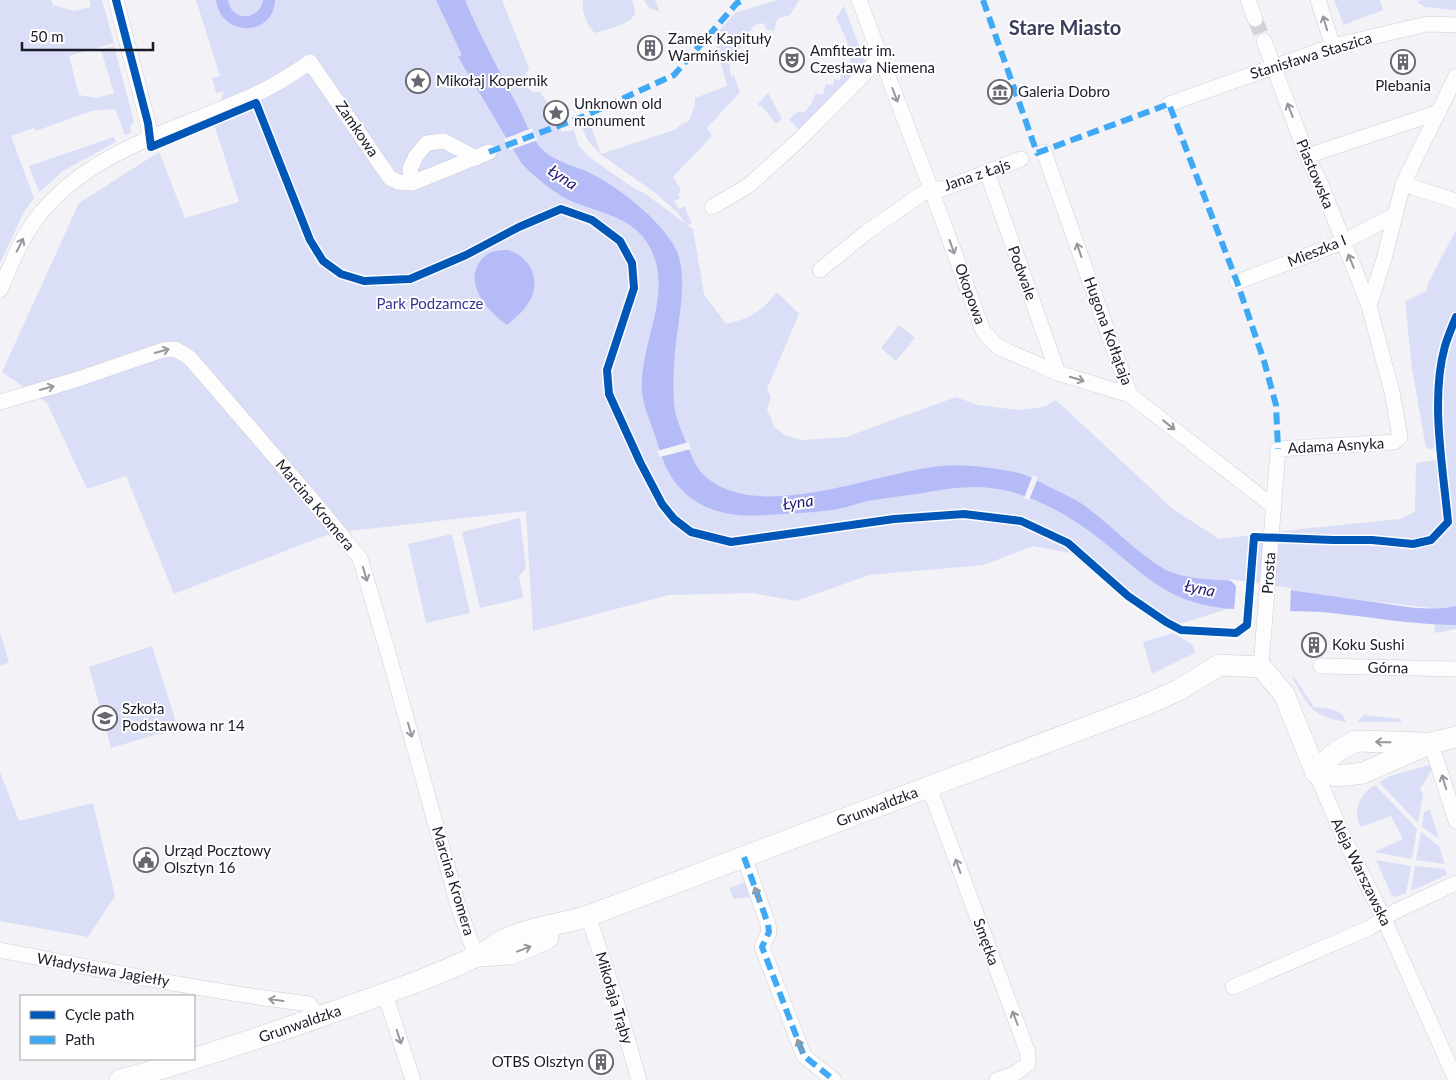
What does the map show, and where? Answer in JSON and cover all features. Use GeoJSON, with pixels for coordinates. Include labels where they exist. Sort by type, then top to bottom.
{"type":"FeatureCollection","features":[{"type":"Feature","properties":{"kind":"street"},"geometry":{"type":"LineString","coordinates":[[0,290],[20,244],[47,206],[89,169],[109,157],[150,139],[148,123],[116,0]]}},
{"type":"Feature","properties":{"kind":"street","name":"Okopowa"},"geometry":{"type":"LineString","coordinates":[[859,0],[983,331],[998,347],[1058,373],[1130,395]]}},
{"type":"Feature","properties":{"kind":"street"},"geometry":{"type":"LineString","coordinates":[[1248,0],[1255,19]]}},
{"type":"Feature","properties":{"kind":"street"},"geometry":{"type":"LineString","coordinates":[[1318,0],[1333,46]]}},
{"type":"Feature","properties":{"kind":"street","name":"Stanisława Staszica"},"geometry":{"type":"LineString","coordinates":[[1169,104],[1333,46],[1426,24],[1456,25]]}},
{"type":"Feature","properties":{"kind":"street","name":"Piastowska"},"geometry":{"type":"LineString","coordinates":[[1264,41],[1307,156],[1322,187],[1369,306],[1392,392],[1400,437],[1394,442]]}},
{"type":"Feature","properties":{"kind":"street"},"geometry":{"type":"LineString","coordinates":[[712,207],[748,186],[800,138],[880,58]]}},
{"type":"Feature","properties":{"kind":"street","name":"Zamkowa"},"geometry":{"type":"LineString","coordinates":[[150,139],[270,87],[310,62],[326,82],[390,178],[398,182],[412,183]]}},
{"type":"Feature","properties":{"kind":"street"},"geometry":{"type":"LineString","coordinates":[[1369,306],[1384,260],[1404,184],[1456,76]]}},
{"type":"Feature","properties":{"kind":"street"},"geometry":{"type":"LineString","coordinates":[[1307,156],[1439,112]]}},
{"type":"Feature","properties":{"kind":"street"},"geometry":{"type":"LineString","coordinates":[[444,141],[482,155],[412,183],[410,169],[416,156],[427,143],[444,141]]}},
{"type":"Feature","properties":{"kind":"street","name":"Hugona Kołłątaja"},"geometry":{"type":"LineString","coordinates":[[1044,152],[1130,395],[1274,507]]}},
{"type":"Feature","properties":{"kind":"street","name":"Jana z Łajs"},"geometry":{"type":"LineString","coordinates":[[931,189],[943,189],[1025,158]]}},
{"type":"Feature","properties":{"kind":"street","name":"Podwale"},"geometry":{"type":"LineString","coordinates":[[987,172],[1058,373]]}},
{"type":"Feature","properties":{"kind":"street"},"geometry":{"type":"LineString","coordinates":[[1404,184],[1456,202]]}},
{"type":"Feature","properties":{"kind":"street"},"geometry":{"type":"LineString","coordinates":[[820,270],[867,232],[931,189]]}},
{"type":"Feature","properties":{"kind":"street","name":"Mieszka I"},"geometry":{"type":"LineString","coordinates":[[1237,282],[1343,242],[1395,215]]}},
{"type":"Feature","properties":{"kind":"street","name":"Marcina Kromera"},"geometry":{"type":"LineString","coordinates":[[0,402],[75,380],[163,350],[175,349],[190,358],[313,501],[360,558],[448,867],[476,957]]}},
{"type":"Feature","properties":{"kind":"street","name":"Adama Asnyka"},"geometry":{"type":"LineString","coordinates":[[1278,449],[1394,442]]}},
{"type":"Feature","properties":{"kind":"street","name":"Prosta"},"geometry":{"type":"LineString","coordinates":[[1262,667],[1278,449]]}},
{"type":"Feature","properties":{"kind":"street","name":"Górna"},"geometry":{"type":"LineString","coordinates":[[1320,666],[1456,669]]}},
{"type":"Feature","properties":{"kind":"street","name":"Grunwaldzka"},"geometry":{"type":"LineString","coordinates":[[120,1080],[168,1074],[318,1017],[385,994],[476,957],[504,940],[539,927],[581,918],[1042,745],[1179,690],[1225,680],[1262,667]]}},
{"type":"Feature","properties":{"kind":"street","name":"Aleja Warszawska"},"geometry":{"type":"LineString","coordinates":[[1262,667],[1284,694],[1343,836],[1384,919],[1456,1080]]}},
{"type":"Feature","properties":{"kind":"street"},"geometry":{"type":"LineString","coordinates":[[1316,773],[1338,776],[1363,773],[1431,743],[1456,737]]}},
{"type":"Feature","properties":{"kind":"street"},"geometry":{"type":"LineString","coordinates":[[1316,773],[1338,751],[1356,742],[1431,743]]}},
{"type":"Feature","properties":{"kind":"street"},"geometry":{"type":"LineString","coordinates":[[1431,743],[1456,821]]}},
{"type":"Feature","properties":{"kind":"street","name":"Smętka"},"geometry":{"type":"LineString","coordinates":[[929,787],[1028,1053],[1028,1064],[1014,1074],[997,1080]]}},
{"type":"Feature","properties":{"kind":"street"},"geometry":{"type":"LineString","coordinates":[[744,857],[768,924],[768,932],[762,947],[804,1056],[834,1080]]}},
{"type":"Feature","properties":{"kind":"street"},"geometry":{"type":"LineString","coordinates":[[1233,987],[1369,928],[1396,911],[1456,883]]}},
{"type":"Feature","properties":{"kind":"street","name":"Mikołaja Trąby"},"geometry":{"type":"LineString","coordinates":[[581,918],[614,993],[639,1080]]}},
{"type":"Feature","properties":{"kind":"street","name":"Władysława Jagiełły"},"geometry":{"type":"LineString","coordinates":[[0,950],[133,976],[274,1000],[309,1004],[318,1017]]}},
{"type":"Feature","properties":{"kind":"street"},"geometry":{"type":"LineString","coordinates":[[385,994],[413,1080]]}},
{"type":"Feature","properties":{"kind":"green space"},"geometry":{"type":"Polygon","coordinates":[[[0,0],[51,0],[53,5],[74,11],[91,7],[89,0],[102,0],[114,43],[69,56],[79,95],[97,98],[114,93],[101,50],[114,46],[134,122],[130,127],[131,133],[125,135],[115,109],[91,111],[36,131],[34,128],[11,136],[34,198],[24,212],[0,263],[0,0]]]}},
{"type":"Feature","properties":{"kind":"green space","name":"Park Podzamcze"},"geometry":{"type":"Polygon","coordinates":[[[196,0],[502,0],[529,68],[524,77],[525,85],[533,92],[540,92],[551,106],[555,120],[562,132],[574,130],[578,145],[589,157],[685,223],[677,212],[654,192],[600,154],[588,141],[582,128],[590,124],[601,154],[677,129],[677,127],[689,121],[695,104],[695,98],[727,86],[714,37],[735,13],[777,0],[799,0],[790,15],[777,19],[774,31],[766,29],[764,23],[754,25],[740,48],[732,52],[729,61],[731,77],[734,76],[740,92],[707,128],[712,136],[673,177],[681,190],[678,195],[681,198],[674,201],[679,209],[684,206],[692,224],[687,225],[693,229],[704,294],[726,324],[755,313],[766,305],[777,292],[799,314],[767,389],[771,397],[767,409],[775,428],[787,436],[801,440],[846,437],[956,397],[978,405],[1018,410],[1044,407],[1056,400],[1173,509],[1219,539],[1400,519],[1415,512],[1416,463],[1437,460],[1436,447],[1432,449],[1426,448],[1412,369],[1405,301],[1427,291],[1427,285],[1456,230],[1456,629],[1435,633],[1432,608],[1343,598],[1234,607],[1176,625],[1150,614],[1132,603],[1070,553],[1033,546],[984,565],[869,575],[796,601],[753,593],[669,595],[533,631],[526,511],[332,533],[174,594],[126,476],[87,489],[47,403],[2,372],[79,203],[159,152],[185,218],[239,202],[214,124],[224,91],[216,93],[212,78],[220,76],[196,0]]]}},
{"type":"Feature","properties":{"kind":"green space"},"geometry":{"type":"Polygon","coordinates":[[[583,0],[632,0],[635,12],[630,20],[625,23],[595,33],[585,18],[583,0]]]}},
{"type":"Feature","properties":{"kind":"green space"},"geometry":{"type":"Polygon","coordinates":[[[644,0],[655,0],[660,12],[649,8],[644,0]]]}},
{"type":"Feature","properties":{"kind":"green space"},"geometry":{"type":"Polygon","coordinates":[[[1334,0],[1380,0],[1383,10],[1344,25],[1334,0]]]}},
{"type":"Feature","properties":{"kind":"green space"},"geometry":{"type":"Polygon","coordinates":[[[1421,0],[1456,0],[1456,10],[1425,7],[1417,2],[1421,0]]]}},
{"type":"Feature","properties":{"kind":"green space"},"geometry":{"type":"Polygon","coordinates":[[[844,6],[866,64],[858,72],[851,65],[847,41],[836,18],[844,6]]]}},
{"type":"Feature","properties":{"kind":"green space"},"geometry":{"type":"Polygon","coordinates":[[[841,72],[847,73],[852,78],[799,130],[789,119],[799,111],[804,113],[816,93],[823,95],[826,84],[833,85],[834,79],[840,80],[841,72]]]}},
{"type":"Feature","properties":{"kind":"green space"},"geometry":{"type":"Polygon","coordinates":[[[768,93],[782,119],[776,124],[761,105],[760,107],[758,104],[768,93]]]}},
{"type":"Feature","properties":{"kind":"green space"},"geometry":{"type":"Polygon","coordinates":[[[114,137],[116,142],[63,171],[39,192],[29,166],[114,137]]]}},
{"type":"Feature","properties":{"kind":"green space"},"geometry":{"type":"Polygon","coordinates":[[[899,325],[915,338],[896,361],[881,348],[899,325]]]}},
{"type":"Feature","properties":{"kind":"green space"},"geometry":{"type":"Polygon","coordinates":[[[520,518],[526,568],[519,576],[523,598],[480,608],[462,532],[520,518]]]}},
{"type":"Feature","properties":{"kind":"green space"},"geometry":{"type":"Polygon","coordinates":[[[452,534],[470,613],[426,623],[408,544],[452,534]]]}},
{"type":"Feature","properties":{"kind":"green space"},"geometry":{"type":"Polygon","coordinates":[[[0,632],[9,662],[0,666],[0,632]]]}},
{"type":"Feature","properties":{"kind":"green space"},"geometry":{"type":"Polygon","coordinates":[[[1173,633],[1192,644],[1195,653],[1152,674],[1143,642],[1173,633]]]}},
{"type":"Feature","properties":{"kind":"green space"},"geometry":{"type":"Polygon","coordinates":[[[152,646],[178,728],[111,748],[89,667],[152,646]]]}},
{"type":"Feature","properties":{"kind":"green space"},"geometry":{"type":"Polygon","coordinates":[[[1292,677],[1294,677],[1314,707],[1337,711],[1344,717],[1346,722],[1325,717],[1312,709],[1292,677]]]}},
{"type":"Feature","properties":{"kind":"green space"},"geometry":{"type":"Polygon","coordinates":[[[1364,715],[1401,719],[1401,722],[1357,722],[1364,715]]]}},
{"type":"Feature","properties":{"kind":"green space"},"geometry":{"type":"Polygon","coordinates":[[[1433,764],[1433,768],[1420,789],[1423,794],[1418,823],[1379,782],[1390,776],[1433,764]]]}},
{"type":"Feature","properties":{"kind":"green space"},"geometry":{"type":"Polygon","coordinates":[[[0,772],[19,821],[93,803],[115,896],[88,937],[0,921],[0,772]]]}},
{"type":"Feature","properties":{"kind":"green space"},"geometry":{"type":"Polygon","coordinates":[[[1375,785],[1417,829],[1412,859],[1374,852],[1403,839],[1391,816],[1360,827],[1357,815],[1359,803],[1365,793],[1375,785]]]}},
{"type":"Feature","properties":{"kind":"green space"},"geometry":{"type":"Polygon","coordinates":[[[1430,810],[1439,839],[1422,827],[1424,812],[1430,810]]]}},
{"type":"Feature","properties":{"kind":"green space"},"geometry":{"type":"Polygon","coordinates":[[[1421,832],[1439,846],[1445,864],[1416,860],[1421,832]]]}},
{"type":"Feature","properties":{"kind":"green space"},"geometry":{"type":"Polygon","coordinates":[[[1376,860],[1411,866],[1406,893],[1396,897],[1392,896],[1376,860]]]}},
{"type":"Feature","properties":{"kind":"green space"},"geometry":{"type":"Polygon","coordinates":[[[1415,866],[1445,869],[1447,875],[1411,891],[1415,866]]]}},
{"type":"Feature","properties":{"kind":"green space"},"geometry":{"type":"Polygon","coordinates":[[[744,882],[751,897],[734,899],[729,888],[744,882]]]}},
{"type":"Feature","properties":{"kind":"water"},"geometry":{"type":"Polygon","coordinates":[[[216,0],[228,0],[234,12],[246,16],[257,12],[263,0],[275,0],[272,12],[266,21],[257,26],[247,28],[227,21],[220,12],[216,0]]]}},
{"type":"Feature","properties":{"kind":"water","name":"Łyna"},"geometry":{"type":"Polygon","coordinates":[[[436,0],[465,0],[483,40],[530,132],[540,147],[552,157],[594,175],[617,189],[654,220],[672,243],[678,254],[682,275],[682,298],[674,368],[675,411],[680,428],[697,467],[707,478],[730,491],[758,496],[788,496],[941,466],[975,466],[1014,472],[1033,479],[1084,505],[1144,556],[1173,573],[1182,576],[1238,582],[1405,607],[1446,608],[1456,606],[1456,625],[1405,622],[1321,612],[1246,610],[1209,606],[1191,601],[1175,595],[1155,583],[1089,531],[1063,514],[1035,500],[1005,490],[972,487],[954,488],[874,500],[831,510],[770,515],[730,514],[706,507],[695,501],[679,487],[666,467],[643,397],[643,372],[658,296],[655,259],[646,241],[622,220],[571,201],[558,194],[522,164],[458,57],[462,55],[436,0]]]}},
{"type":"Feature","properties":{"kind":"water"},"geometry":{"type":"Polygon","coordinates":[[[501,250],[516,253],[528,264],[534,278],[534,286],[533,294],[527,306],[507,325],[485,304],[476,286],[475,277],[477,268],[485,256],[501,250]]]}},
{"type":"Feature","properties":{"kind":"pier"},"geometry":{"type":"Polygon","coordinates":[[[532,128],[538,140],[510,150],[504,139],[532,128]]]}},
{"type":"Feature","properties":{"kind":"pier"},"geometry":{"type":"Polygon","coordinates":[[[689,442],[691,449],[660,457],[657,451],[689,442]]]}},
{"type":"Feature","properties":{"kind":"pier"},"geometry":{"type":"Polygon","coordinates":[[[1033,475],[1038,478],[1029,500],[1024,498],[1033,475]]]}},
{"type":"Feature","properties":{"kind":"pier"},"geometry":{"type":"Polygon","coordinates":[[[1229,579],[1291,588],[1290,613],[1234,611],[1236,586],[1229,579]]]}},
{"type":"Feature","properties":{"kind":"tunnel"},"geometry":{"type":"LineString","coordinates":[[1255,19],[1264,41]]}},
{"type":"Feature","properties":{"kind":"marked path"},"geometry":{"type":"LineString","coordinates":[[489,152],[587,115],[674,75],[737,3],[744,0]]}},
{"type":"Feature","properties":{"kind":"marked path"},"geometry":{"type":"LineString","coordinates":[[983,0],[1037,153],[1169,104],[1237,282],[1264,361],[1276,405],[1278,449]]}},
{"type":"Feature","properties":{"kind":"marked path"},"geometry":{"type":"LineString","coordinates":[[744,857],[768,924],[769,932],[762,947],[804,1056],[834,1080]]}},
{"type":"Feature","properties":{"kind":"cycle path"},"geometry":{"type":"LineString","coordinates":[[116,0],[148,123],[151,147],[256,103],[310,240],[323,261],[341,274],[364,281],[410,279],[466,255],[519,227],[561,209],[592,220],[620,241],[632,263],[634,288],[607,370],[609,394],[640,462],[662,504],[674,519],[691,532],[731,542],[894,519],[964,514],[1021,521],[1068,543],[1128,596],[1181,630],[1236,633],[1247,625],[1254,537],[1372,540],[1413,544],[1431,540],[1448,522],[1439,433],[1438,388],[1445,346],[1456,317]]}},
{"type":"Feature","properties":{"kind":"place","name":"Zamek Kapituły Warmińskiej"},"geometry":{"type":"Point","coordinates":[650,48]}},
{"type":"Feature","properties":{"kind":"place","name":"Amfiteatr im. Czesława Niemena"},"geometry":{"type":"Point","coordinates":[792,60]}},
{"type":"Feature","properties":{"kind":"place","name":"Plebania"},"geometry":{"type":"Point","coordinates":[1403,62]}},
{"type":"Feature","properties":{"kind":"place","name":"Mikołaj Kopernik"},"geometry":{"type":"Point","coordinates":[418,81]}},
{"type":"Feature","properties":{"kind":"place","name":"Galeria Dobro"},"geometry":{"type":"Point","coordinates":[1000,92]}},
{"type":"Feature","properties":{"kind":"place","name":"Unknown old monument"},"geometry":{"type":"Point","coordinates":[556,113]}},
{"type":"Feature","properties":{"kind":"place","name":"Koku Sushi"},"geometry":{"type":"Point","coordinates":[1314,645]}},
{"type":"Feature","properties":{"kind":"place","name":"Szkoła Podstawowa nr 14"},"geometry":{"type":"Point","coordinates":[105,718]}},
{"type":"Feature","properties":{"kind":"place","name":"Urząd Pocztowy Olsztyn 16"},"geometry":{"type":"Point","coordinates":[146,860]}},
{"type":"Feature","properties":{"kind":"place","name":"OTBS Olsztyn"},"geometry":{"type":"Point","coordinates":[601,1062]}},
{"type":"Feature","properties":{"kind":"district","name":"Stare Miasto"},"geometry":{"type":"Point","coordinates":[1065,28]}}]}
